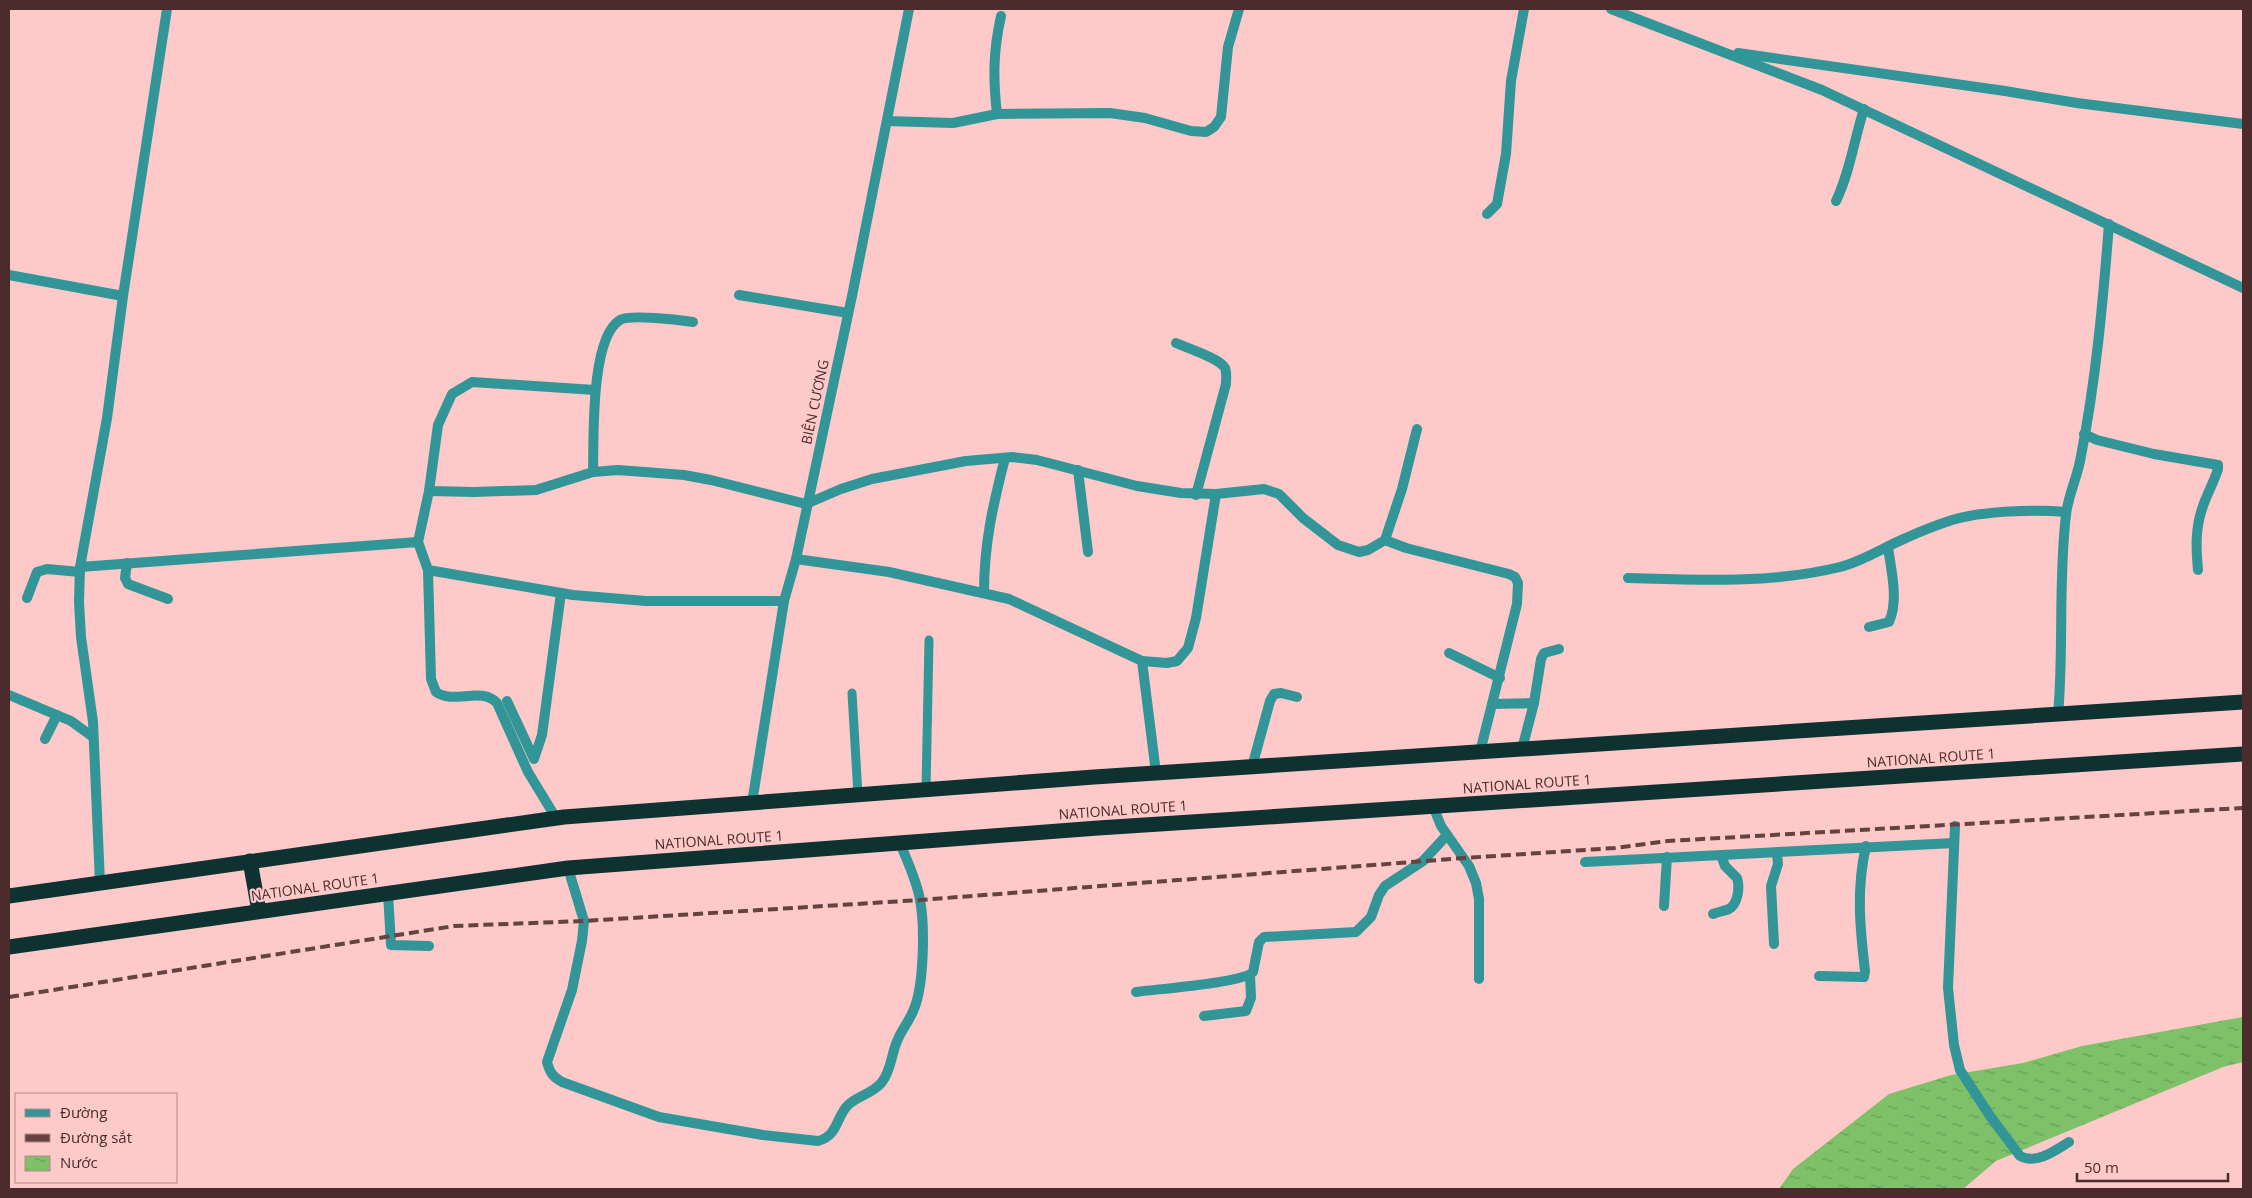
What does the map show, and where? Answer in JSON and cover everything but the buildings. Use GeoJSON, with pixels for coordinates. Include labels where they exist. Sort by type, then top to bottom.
{"type":"FeatureCollection","features":[{"type":"Feature","properties":{"kind":"highway"},"geometry":{"type":"LineString","coordinates":[[9,896],[556,818],[1156,773],[2243,702]]}},
{"type":"Feature","properties":{"kind":"highway","name":"NATIONAL ROUTE 1"},"geometry":{"type":"LineString","coordinates":[[9,947],[568,868],[1098,828],[2243,754]]}},
{"type":"Feature","properties":{"kind":"highway"},"geometry":{"type":"LineString","coordinates":[[250,861],[259,911]]}},
{"type":"Feature","properties":{"kind":"street"},"geometry":{"type":"LineString","coordinates":[[100,882],[94,737],[81,637],[80,569],[107,418],[123,296],[167,9]]}},
{"type":"Feature","properties":{"kind":"street","name":"BIÊN CƯƠNG"},"geometry":{"type":"LineString","coordinates":[[752,803],[784,601],[796,559],[910,9]]}},
{"type":"Feature","properties":{"kind":"street"},"geometry":{"type":"LineString","coordinates":[[887,122],[953,123],[997,114],[1110,113],[1145,118],[1191,131],[1206,132],[1214,128],[1221,117],[1228,47],[1239,9]]}},
{"type":"Feature","properties":{"kind":"street"},"geometry":{"type":"LineString","coordinates":[[1488,214],[1497,204],[1506,154],[1511,81],[1524,9]]}},
{"type":"Feature","properties":{"kind":"street"},"geometry":{"type":"LineString","coordinates":[[1611,9],[1822,90],[2243,288]]}},
{"type":"Feature","properties":{"kind":"street"},"geometry":{"type":"LineString","coordinates":[[997,114],[993,69],[1001,16]]}},
{"type":"Feature","properties":{"kind":"street"},"geometry":{"type":"LineString","coordinates":[[1718,50],[2077,103],[2243,124]]}},
{"type":"Feature","properties":{"kind":"street"},"geometry":{"type":"LineString","coordinates":[[1836,201],[1847,175],[1854,140],[1864,109]]}},
{"type":"Feature","properties":{"kind":"street"},"geometry":{"type":"LineString","coordinates":[[2058,715],[2061,683],[2061,558],[2066,512],[2081,457],[2099,330],[2109,224]]}},
{"type":"Feature","properties":{"kind":"street"},"geometry":{"type":"LineString","coordinates":[[9,275],[123,296]]}},
{"type":"Feature","properties":{"kind":"street"},"geometry":{"type":"LineString","coordinates":[[739,295],[848,313]]}},
{"type":"Feature","properties":{"kind":"street"},"geometry":{"type":"LineString","coordinates":[[593,472],[595,390],[606,340],[613,326],[621,319],[648,318],[693,322]]}},
{"type":"Feature","properties":{"kind":"street"},"geometry":{"type":"LineString","coordinates":[[1176,343],[1216,360],[1224,366],[1226,373],[1226,384],[1196,495]]}},
{"type":"Feature","properties":{"kind":"street"},"geometry":{"type":"LineString","coordinates":[[556,818],[528,772],[493,698],[483,696],[448,697],[436,692],[432,679],[428,570],[418,542],[429,491],[438,425],[452,394],[472,382],[595,390]]}},
{"type":"Feature","properties":{"kind":"street"},"geometry":{"type":"LineString","coordinates":[[429,491],[536,490],[593,472],[618,470],[684,475],[806,504],[840,489],[872,480],[966,461],[1006,458],[1036,460],[1136,486],[1196,495],[1254,488],[1274,491],[1338,546],[1359,552],[1368,550],[1385,540],[1402,489],[1417,429]]}},
{"type":"Feature","properties":{"kind":"street"},"geometry":{"type":"LineString","coordinates":[[2084,434],[2097,440],[2154,454],[2218,465],[2198,526],[2196,543],[2198,570]]}},
{"type":"Feature","properties":{"kind":"street"},"geometry":{"type":"LineString","coordinates":[[984,593],[985,548],[1006,458]]}},
{"type":"Feature","properties":{"kind":"street"},"geometry":{"type":"LineString","coordinates":[[1078,470],[1088,552]]}},
{"type":"Feature","properties":{"kind":"street"},"geometry":{"type":"LineString","coordinates":[[796,559],[889,572],[1009,599],[1142,661],[1167,663],[1177,661],[1188,648],[1196,618],[1216,494]]}},
{"type":"Feature","properties":{"kind":"street"},"geometry":{"type":"LineString","coordinates":[[1628,578],[1717,580],[1793,574],[1841,567],[1905,538],[1954,519],[2045,510],[2066,512]]}},
{"type":"Feature","properties":{"kind":"street"},"geometry":{"type":"LineString","coordinates":[[1385,540],[1406,548],[1497,571],[1515,577],[1518,583],[1517,604],[1480,752]]}},
{"type":"Feature","properties":{"kind":"street"},"geometry":{"type":"LineString","coordinates":[[27,598],[37,572],[47,569],[80,569],[127,563],[418,542]]}},
{"type":"Feature","properties":{"kind":"street"},"geometry":{"type":"LineString","coordinates":[[1869,628],[1889,622],[1893,614],[1894,601],[1888,547]]}},
{"type":"Feature","properties":{"kind":"street"},"geometry":{"type":"LineString","coordinates":[[127,563],[125,578],[128,584],[168,599]]}},
{"type":"Feature","properties":{"kind":"street"},"geometry":{"type":"LineString","coordinates":[[428,570],[562,593],[646,601],[784,601]]}},
{"type":"Feature","properties":{"kind":"street"},"geometry":{"type":"LineString","coordinates":[[507,701],[534,759],[542,735],[562,593]]}},
{"type":"Feature","properties":{"kind":"street"},"geometry":{"type":"LineString","coordinates":[[1522,749],[1534,703],[1541,658],[1544,653],[1559,649]]}},
{"type":"Feature","properties":{"kind":"street"},"geometry":{"type":"LineString","coordinates":[[1449,653],[1500,678]]}},
{"type":"Feature","properties":{"kind":"street"},"geometry":{"type":"LineString","coordinates":[[1142,661],[1156,773]]}},
{"type":"Feature","properties":{"kind":"street"},"geometry":{"type":"LineString","coordinates":[[1252,767],[1270,701],[1274,694],[1281,693],[1297,697]]}},
{"type":"Feature","properties":{"kind":"street"},"geometry":{"type":"LineString","coordinates":[[9,695],[71,721],[94,737]]}},
{"type":"Feature","properties":{"kind":"street"},"geometry":{"type":"LineString","coordinates":[[1493,704],[1534,703]]}},
{"type":"Feature","properties":{"kind":"street"},"geometry":{"type":"LineString","coordinates":[[45,738],[57,715]]}},
{"type":"Feature","properties":{"kind":"street"},"geometry":{"type":"LineString","coordinates":[[1433,806],[1441,826],[1470,866],[1476,883],[1479,899],[1479,979]]}},
{"type":"Feature","properties":{"kind":"street"},"geometry":{"type":"LineString","coordinates":[[1954,826],[1948,988],[1954,1045],[1960,1070],[1990,1116],[2020,1156],[2035,1159],[2054,1152],[2069,1142]]}},
{"type":"Feature","properties":{"kind":"street"},"geometry":{"type":"LineString","coordinates":[[1204,1016],[1246,1010],[1251,998],[1250,975],[1253,972],[1259,942],[1264,937],[1356,932],[1371,917],[1385,886],[1423,861],[1447,835]]}},
{"type":"Feature","properties":{"kind":"street"},"geometry":{"type":"LineString","coordinates":[[568,868],[584,922],[572,990],[547,1062],[549,1072],[562,1082],[659,1117],[763,1136],[818,1141],[825,1139],[832,1133],[850,1103],[865,1096],[883,1081],[898,1039],[914,1010],[918,998],[922,960],[920,900],[900,843]]}},
{"type":"Feature","properties":{"kind":"street"},"geometry":{"type":"LineString","coordinates":[[1585,862],[1866,846],[1954,843]]}},
{"type":"Feature","properties":{"kind":"street"},"geometry":{"type":"LineString","coordinates":[[1819,976],[1864,977],[1858,898],[1859,876],[1866,846]]}},
{"type":"Feature","properties":{"kind":"street"},"geometry":{"type":"LineString","coordinates":[[1774,944],[1771,886],[1778,864],[1777,852]]}},
{"type":"Feature","properties":{"kind":"street"},"geometry":{"type":"LineString","coordinates":[[1712,914],[1729,909],[1734,904],[1737,896],[1737,878],[1726,866],[1721,855]]}},
{"type":"Feature","properties":{"kind":"street"},"geometry":{"type":"LineString","coordinates":[[1664,906],[1667,857]]}},
{"type":"Feature","properties":{"kind":"street"},"geometry":{"type":"LineString","coordinates":[[388,893],[391,945],[428,946]]}},
{"type":"Feature","properties":{"kind":"street"},"geometry":{"type":"LineString","coordinates":[[1136,992],[1225,981],[1250,975]]}},
{"type":"Feature","properties":{"kind":"lane"},"geometry":{"type":"LineString","coordinates":[[926,790],[929,640]]}},
{"type":"Feature","properties":{"kind":"lane"},"geometry":{"type":"LineString","coordinates":[[852,693],[858,795]]}},
{"type":"Feature","properties":{"kind":"water"},"geometry":{"type":"Polygon","coordinates":[[[2243,1017],[2243,1062],[2223,1067],[1996,1161],[1963,1189],[1779,1189],[1793,1169],[1889,1094],[1951,1075],[2023,1063],[2082,1046],[2243,1017]]]}},
{"type":"Feature","properties":{"kind":"railway"},"geometry":{"type":"LineString","coordinates":[[9,997],[454,926],[584,921],[920,900],[1615,848],[1668,841],[2243,808]]}}]}
